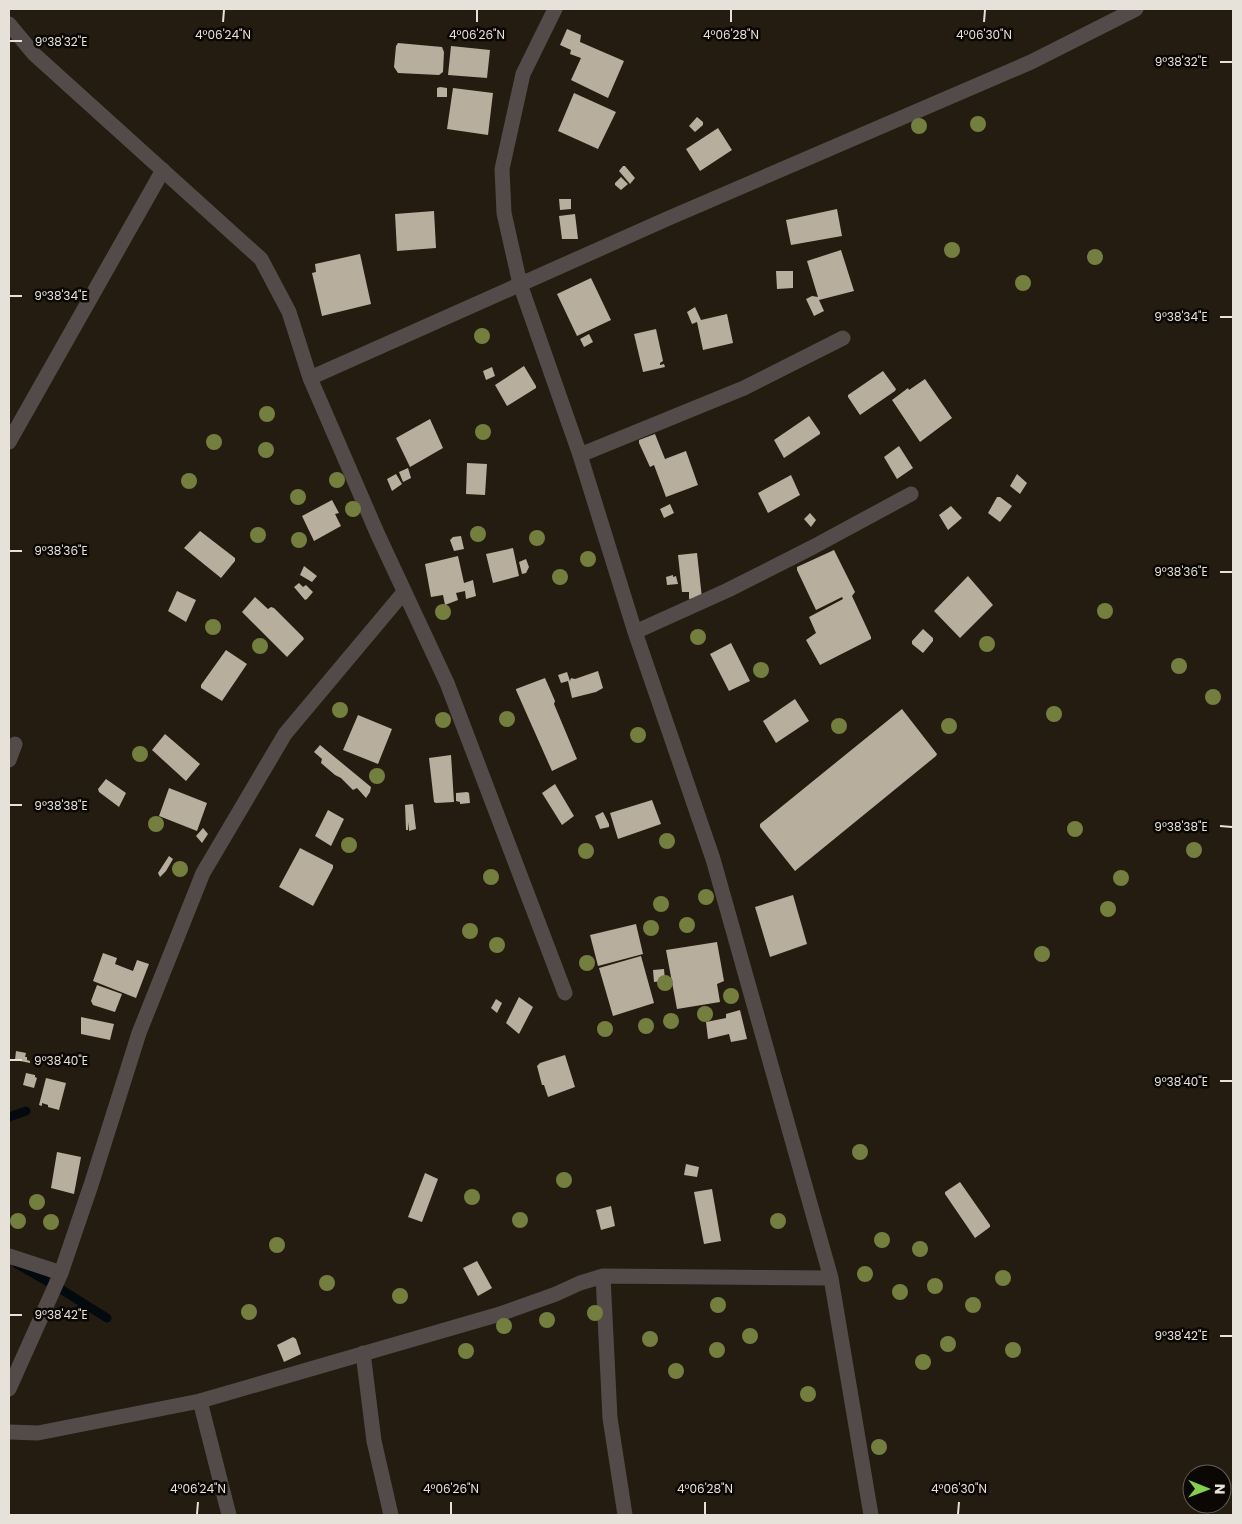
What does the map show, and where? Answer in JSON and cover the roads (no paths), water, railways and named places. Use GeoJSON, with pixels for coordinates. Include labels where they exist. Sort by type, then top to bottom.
{"type":"FeatureCollection","features":[{"type":"Feature","properties":{"kind":"street"},"geometry":{"type":"LineString","coordinates":[[555,9],[523,74],[502,169],[504,213],[520,284],[580,455],[635,632],[713,859],[831,1278],[872,1515]]}},
{"type":"Feature","properties":{"kind":"street"},"geometry":{"type":"LineString","coordinates":[[310,378],[520,284],[1031,62],[1136,9]]}},
{"type":"Feature","properties":{"kind":"street"},"geometry":{"type":"LineString","coordinates":[[9,24],[34,54],[261,259],[289,312],[310,378],[404,592],[447,683],[565,993]]}},
{"type":"Feature","properties":{"kind":"street"},"geometry":{"type":"LineString","coordinates":[[9,442],[163,170]]}},
{"type":"Feature","properties":{"kind":"street"},"geometry":{"type":"LineString","coordinates":[[580,455],[744,388],[843,338]]}},
{"type":"Feature","properties":{"kind":"street"},"geometry":{"type":"LineString","coordinates":[[635,632],[728,590],[911,494]]}},
{"type":"Feature","properties":{"kind":"street"},"geometry":{"type":"LineString","coordinates":[[9,1389],[61,1273],[91,1186],[139,1033],[203,873],[286,734],[404,592]]}},
{"type":"Feature","properties":{"kind":"street"},"geometry":{"type":"LineString","coordinates":[[9,760],[15,744]]}},
{"type":"Feature","properties":{"kind":"street"},"geometry":{"type":"LineString","coordinates":[[9,1256],[61,1273]]}},
{"type":"Feature","properties":{"kind":"street"},"geometry":{"type":"LineString","coordinates":[[9,1432],[38,1433],[200,1401],[500,1314],[556,1294],[580,1282],[602,1276],[831,1278]]}},
{"type":"Feature","properties":{"kind":"street"},"geometry":{"type":"LineString","coordinates":[[602,1276],[610,1418],[625,1515]]}},
{"type":"Feature","properties":{"kind":"street"},"geometry":{"type":"LineString","coordinates":[[363,1354],[374,1441],[391,1515]]}},
{"type":"Feature","properties":{"kind":"street"},"geometry":{"type":"LineString","coordinates":[[200,1401],[229,1515]]}},
{"type":"Feature","properties":{"kind":"waterway"},"geometry":{"type":"LineString","coordinates":[[9,1117],[26,1111]]}},
{"type":"Feature","properties":{"kind":"waterway"},"geometry":{"type":"LineString","coordinates":[[17,1264],[107,1318]]}}]}
